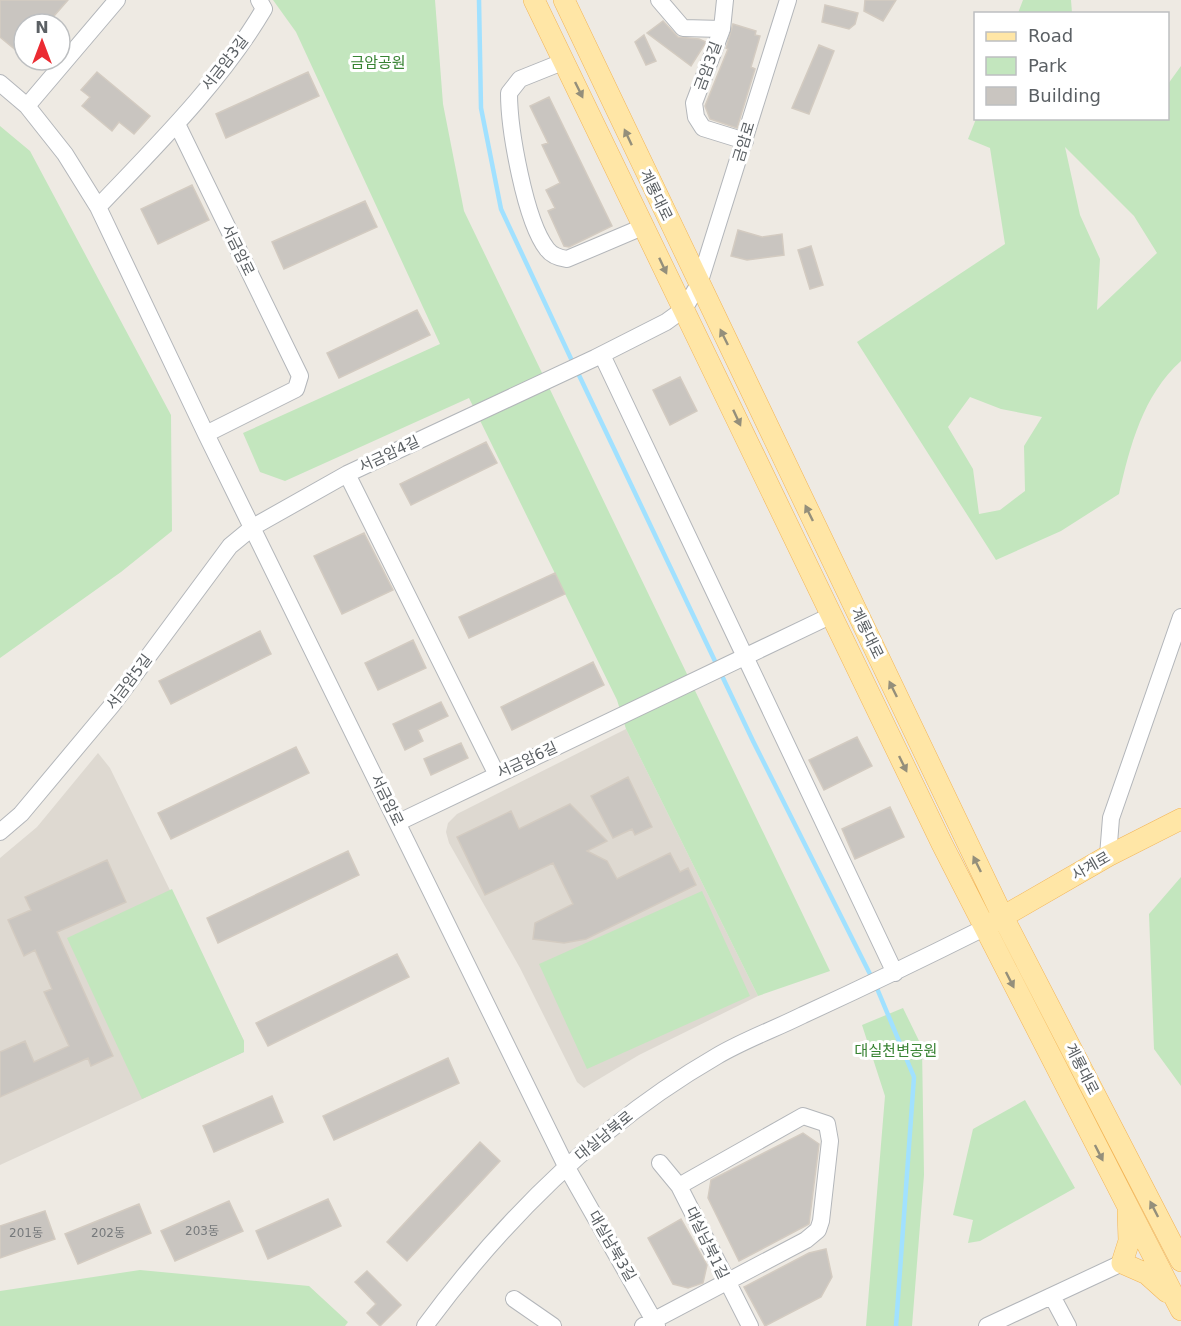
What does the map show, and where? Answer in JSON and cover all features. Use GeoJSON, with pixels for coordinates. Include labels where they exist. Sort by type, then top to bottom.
{"type":"FeatureCollection","features":[{"type":"Feature","properties":{"kind":"main road","name":"계룡대로"},"geometry":{"type":"LineString","coordinates":[[534,0],[645,226],[830,615],[984,928],[1179,1306]]}},
{"type":"Feature","properties":{"kind":"main road","name":"계룡대로"},"geometry":{"type":"LineString","coordinates":[[564,0],[1003,917],[1181,1261]]}},
{"type":"Feature","properties":{"kind":"main road","name":"사계로"},"geometry":{"type":"LineString","coordinates":[[1003,917],[1108,856],[1181,819]]}},
{"type":"Feature","properties":{"kind":"main road"},"geometry":{"type":"LineString","coordinates":[[984,928],[1003,917]]}},
{"type":"Feature","properties":{"kind":"main road"},"geometry":{"type":"LineString","coordinates":[[1128,1209],[1128,1241],[1122,1263],[1147,1274],[1179,1306]]}},
{"type":"Feature","properties":{"kind":"street"},"geometry":{"type":"LineString","coordinates":[[27,106],[117,0]]}},
{"type":"Feature","properties":{"kind":"street","name":"서금암3길"},"geometry":{"type":"LineString","coordinates":[[177,124],[253,27],[264,9],[259,0]]}},
{"type":"Feature","properties":{"kind":"street","name":"금암3길"},"geometry":{"type":"LineString","coordinates":[[659,0],[683,28],[722,29]]}},
{"type":"Feature","properties":{"kind":"street","name":"금암3길"},"geometry":{"type":"LineString","coordinates":[[725,0],[722,29],[694,103],[696,117],[703,128],[745,141]]}},
{"type":"Feature","properties":{"kind":"street","name":"금암로"},"geometry":{"type":"LineString","coordinates":[[699,284],[788,0]]}},
{"type":"Feature","properties":{"kind":"street"},"geometry":{"type":"LineString","coordinates":[[565,61],[520,79],[509,93],[509,112],[518,165],[534,220],[547,249],[557,257],[567,259],[645,226]]}},
{"type":"Feature","properties":{"kind":"street","name":"서금암로"},"geometry":{"type":"LineString","coordinates":[[0,83],[27,106],[66,154],[98,207],[206,434],[567,1166]]}},
{"type":"Feature","properties":{"kind":"street"},"geometry":{"type":"LineString","coordinates":[[98,207],[177,124]]}},
{"type":"Feature","properties":{"kind":"street","name":"서금암로"},"geometry":{"type":"LineString","coordinates":[[177,124],[300,376],[296,389],[282,398],[206,434]]}},
{"type":"Feature","properties":{"kind":"street"},"geometry":{"type":"LineString","coordinates":[[699,284],[684,309],[666,322],[599,357],[895,973],[984,928]]}},
{"type":"Feature","properties":{"kind":"street","name":"서금암4길"},"geometry":{"type":"LineString","coordinates":[[253,527],[347,474],[599,357]]}},
{"type":"Feature","properties":{"kind":"street"},"geometry":{"type":"LineString","coordinates":[[347,474],[496,775]]}},
{"type":"Feature","properties":{"kind":"street","name":"서금암5길"},"geometry":{"type":"LineString","coordinates":[[0,832],[21,814],[113,704],[230,546],[253,527]]}},
{"type":"Feature","properties":{"kind":"street"},"geometry":{"type":"LineString","coordinates":[[743,657],[830,615]]}},
{"type":"Feature","properties":{"kind":"street"},"geometry":{"type":"LineString","coordinates":[[1108,856],[1110,818],[1181,617]]}},
{"type":"Feature","properties":{"kind":"street","name":"서금암6길"},"geometry":{"type":"LineString","coordinates":[[399,822],[743,657]]}},
{"type":"Feature","properties":{"kind":"street","name":"대실남북로"},"geometry":{"type":"LineString","coordinates":[[425,1326],[510,1224],[567,1166],[636,1109],[718,1056],[895,973]]}},
{"type":"Feature","properties":{"kind":"street"},"geometry":{"type":"LineString","coordinates":[[651,1324],[806,1240],[818,1230],[830,1141],[827,1124],[803,1116],[679,1186]]}},
{"type":"Feature","properties":{"kind":"street","name":"대실남북1길"},"geometry":{"type":"LineString","coordinates":[[660,1163],[679,1186],[750,1326]]}},
{"type":"Feature","properties":{"kind":"street","name":"대실남북3길"},"geometry":{"type":"LineString","coordinates":[[567,1166],[651,1324]]}},
{"type":"Feature","properties":{"kind":"street"},"geometry":{"type":"LineString","coordinates":[[987,1326],[1122,1263]]}},
{"type":"Feature","properties":{"kind":"street"},"geometry":{"type":"LineString","coordinates":[[1052,1296],[1068,1326]]}},
{"type":"Feature","properties":{"kind":"street"},"geometry":{"type":"LineString","coordinates":[[514,1299],[553,1326]]}},
{"type":"Feature","properties":{"kind":"shaded area"},"geometry":{"type":"Polygon","coordinates":[[[626,729],[758,996],[639,1055],[584,1088],[577,1082],[520,968],[449,843],[446,832],[448,823],[457,814],[626,729]]]}},
{"type":"Feature","properties":{"kind":"shaded area"},"geometry":{"type":"Polygon","coordinates":[[[98,753],[110,768],[244,1041],[244,1052],[0,1165],[0,858],[37,827],[98,753]]]}},
{"type":"Feature","properties":{"kind":"green space","name":"금암공원"},"geometry":{"type":"Polygon","coordinates":[[[273,0],[435,0],[443,104],[464,211],[830,971],[758,996],[626,729],[617,700],[469,398],[285,481],[260,472],[243,433],[440,344],[296,32],[273,0]]]}},
{"type":"Feature","properties":{"kind":"green space"},"geometry":{"type":"Polygon","coordinates":[[[1023,0],[1071,0],[1072,12],[1018,12],[1023,0]]]}},
{"type":"Feature","properties":{"kind":"green space"},"geometry":{"type":"Polygon","coordinates":[[[1181,66],[1181,361],[1157,389],[1140,422],[1119,494],[1061,531],[996,560],[857,342],[1005,244],[990,148],[968,139],[976,120],[1169,120],[1169,83],[1181,66]],[[1065,147],[1080,215],[1100,259],[1097,310],[1157,253],[1134,216],[1065,147]],[[970,397],[948,427],[973,469],[979,514],[1000,510],[1025,491],[1024,446],[1042,417],[1001,409],[970,397]]]}},
{"type":"Feature","properties":{"kind":"green space"},"geometry":{"type":"Polygon","coordinates":[[[0,126],[30,151],[171,415],[172,531],[121,572],[0,658],[0,126]]]}},
{"type":"Feature","properties":{"kind":"green space"},"geometry":{"type":"Polygon","coordinates":[[[1181,877],[1181,1086],[1154,1049],[1149,914],[1181,877]]]}},
{"type":"Feature","properties":{"kind":"green space"},"geometry":{"type":"Polygon","coordinates":[[[172,889],[244,1041],[244,1052],[142,1099],[67,938],[172,889]]]}},
{"type":"Feature","properties":{"kind":"green space"},"geometry":{"type":"Polygon","coordinates":[[[702,891],[750,996],[587,1069],[539,964],[702,891]]]}},
{"type":"Feature","properties":{"kind":"green space","name":"대실천변공원"},"geometry":{"type":"Polygon","coordinates":[[[903,1008],[922,1047],[924,1175],[912,1326],[866,1326],[885,1096],[862,1025],[903,1008]]]}},
{"type":"Feature","properties":{"kind":"green space"},"geometry":{"type":"Polygon","coordinates":[[[1025,1100],[1075,1188],[980,1241],[968,1243],[973,1220],[953,1215],[973,1129],[1025,1100]]]}},
{"type":"Feature","properties":{"kind":"green space"},"geometry":{"type":"Polygon","coordinates":[[[140,1270],[309,1286],[348,1322],[345,1326],[0,1326],[0,1291],[140,1270]]]}},
{"type":"Feature","properties":{"kind":"building"},"geometry":{"type":"Polygon","coordinates":[[[0,0],[68,0],[58,12],[12,12],[12,47],[0,37],[0,0]]]}},
{"type":"Feature","properties":{"kind":"building"},"geometry":{"type":"Polygon","coordinates":[[[865,0],[896,0],[883,21],[864,11],[865,0]]]}},
{"type":"Feature","properties":{"kind":"building"},"geometry":{"type":"Polygon","coordinates":[[[825,5],[858,13],[855,24],[849,29],[822,22],[825,5]]]}},
{"type":"Feature","properties":{"kind":"building"},"geometry":{"type":"Polygon","coordinates":[[[663,21],[678,37],[706,42],[691,66],[647,33],[663,21]]]}},
{"type":"Feature","properties":{"kind":"building"},"geometry":{"type":"Polygon","coordinates":[[[733,24],[756,31],[755,35],[760,36],[751,67],[755,69],[737,128],[710,119],[705,106],[728,49],[726,48],[733,24]]]}},
{"type":"Feature","properties":{"kind":"building"},"geometry":{"type":"Polygon","coordinates":[[[644,35],[656,61],[646,65],[635,42],[644,35]]]}},
{"type":"Feature","properties":{"kind":"building"},"geometry":{"type":"Polygon","coordinates":[[[819,45],[834,51],[809,114],[792,108],[819,45]]]}},
{"type":"Feature","properties":{"kind":"building"},"geometry":{"type":"Polygon","coordinates":[[[97,72],[150,116],[134,134],[119,122],[112,131],[82,106],[90,97],[81,90],[97,72]]]}},
{"type":"Feature","properties":{"kind":"building"},"geometry":{"type":"Polygon","coordinates":[[[308,72],[319,96],[226,138],[216,114],[308,72]]]}},
{"type":"Feature","properties":{"kind":"building"},"geometry":{"type":"Polygon","coordinates":[[[549,97],[612,226],[569,247],[564,246],[548,211],[555,208],[546,190],[560,183],[542,145],[548,143],[530,106],[549,97]]]}},
{"type":"Feature","properties":{"kind":"building"},"geometry":{"type":"Polygon","coordinates":[[[192,185],[209,220],[158,244],[141,209],[192,185]]]}},
{"type":"Feature","properties":{"kind":"building"},"geometry":{"type":"Polygon","coordinates":[[[365,201],[377,227],[284,269],[272,242],[365,201]]]}},
{"type":"Feature","properties":{"kind":"building"},"geometry":{"type":"Polygon","coordinates":[[[738,230],[762,237],[782,234],[784,255],[747,260],[731,256],[738,230]]]}},
{"type":"Feature","properties":{"kind":"building"},"geometry":{"type":"Polygon","coordinates":[[[811,246],[823,285],[810,289],[798,250],[811,246]]]}},
{"type":"Feature","properties":{"kind":"building"},"geometry":{"type":"Polygon","coordinates":[[[417,310],[430,335],[339,378],[327,353],[417,310]]]}},
{"type":"Feature","properties":{"kind":"building"},"geometry":{"type":"Polygon","coordinates":[[[680,377],[697,411],[670,425],[653,390],[680,377]]]}},
{"type":"Feature","properties":{"kind":"building"},"geometry":{"type":"Polygon","coordinates":[[[486,442],[497,463],[411,505],[400,484],[486,442]]]}},
{"type":"Feature","properties":{"kind":"building"},"geometry":{"type":"Polygon","coordinates":[[[364,533],[393,590],[342,614],[314,556],[364,533]]]}},
{"type":"Feature","properties":{"kind":"building"},"geometry":{"type":"Polygon","coordinates":[[[555,573],[565,594],[469,638],[459,617],[555,573]]]}},
{"type":"Feature","properties":{"kind":"building"},"geometry":{"type":"Polygon","coordinates":[[[260,631],[271,654],[171,704],[159,681],[260,631]]]}},
{"type":"Feature","properties":{"kind":"building"},"geometry":{"type":"Polygon","coordinates":[[[413,640],[426,668],[378,690],[365,663],[413,640]]]}},
{"type":"Feature","properties":{"kind":"building"},"geometry":{"type":"Polygon","coordinates":[[[593,662],[604,685],[512,730],[501,707],[593,662]]]}},
{"type":"Feature","properties":{"kind":"building"},"geometry":{"type":"Polygon","coordinates":[[[441,702],[448,716],[418,730],[423,741],[405,750],[393,724],[441,702]]]}},
{"type":"Feature","properties":{"kind":"building"},"geometry":{"type":"Polygon","coordinates":[[[857,737],[872,766],[824,790],[809,760],[857,737]]]}},
{"type":"Feature","properties":{"kind":"building"},"geometry":{"type":"Polygon","coordinates":[[[461,743],[468,758],[431,775],[424,759],[461,743]]]}},
{"type":"Feature","properties":{"kind":"building"},"geometry":{"type":"Polygon","coordinates":[[[296,747],[309,773],[171,839],[158,813],[296,747]]]}},
{"type":"Feature","properties":{"kind":"building"},"geometry":{"type":"Polygon","coordinates":[[[628,777],[652,827],[635,835],[632,829],[613,838],[591,796],[628,777]]]}},
{"type":"Feature","properties":{"kind":"building"},"geometry":{"type":"Polygon","coordinates":[[[570,804],[607,841],[587,851],[607,861],[617,879],[670,853],[680,872],[688,868],[696,885],[586,939],[564,943],[533,939],[535,923],[573,904],[553,863],[485,895],[457,837],[511,811],[519,829],[570,804]]]}},
{"type":"Feature","properties":{"kind":"building"},"geometry":{"type":"Polygon","coordinates":[[[890,807],[904,837],[855,859],[842,829],[890,807]]]}},
{"type":"Feature","properties":{"kind":"building"},"geometry":{"type":"Polygon","coordinates":[[[348,851],[359,875],[218,943],[207,918],[348,851]]]}},
{"type":"Feature","properties":{"kind":"building"},"geometry":{"type":"Polygon","coordinates":[[[107,860],[126,902],[57,932],[113,1056],[91,1066],[88,1058],[0,1097],[0,1052],[25,1041],[34,1062],[69,1046],[44,992],[52,989],[35,950],[24,956],[8,920],[31,910],[25,897],[107,860]]]}},
{"type":"Feature","properties":{"kind":"building"},"geometry":{"type":"Polygon","coordinates":[[[397,954],[409,977],[268,1046],[256,1023],[397,954]]]}},
{"type":"Feature","properties":{"kind":"building"},"geometry":{"type":"Polygon","coordinates":[[[448,1058],[459,1083],[334,1140],[323,1116],[448,1058]]]}},
{"type":"Feature","properties":{"kind":"building"},"geometry":{"type":"Polygon","coordinates":[[[272,1096],[283,1122],[214,1152],[203,1126],[272,1096]]]}},
{"type":"Feature","properties":{"kind":"building"},"geometry":{"type":"Polygon","coordinates":[[[803,1133],[819,1144],[809,1224],[739,1261],[708,1198],[711,1180],[803,1133]]]}},
{"type":"Feature","properties":{"kind":"building"},"geometry":{"type":"Polygon","coordinates":[[[480,1142],[500,1161],[407,1261],[387,1242],[480,1142]]]}},
{"type":"Feature","properties":{"kind":"building"},"geometry":{"type":"Polygon","coordinates":[[[328,1199],[341,1226],[268,1259],[256,1231],[328,1199]]]}},
{"type":"Feature","properties":{"kind":"building"},"geometry":{"type":"Polygon","coordinates":[[[229,1201],[243,1231],[175,1261],[161,1231],[229,1201]]]}},
{"type":"Feature","properties":{"kind":"building"},"geometry":{"type":"Polygon","coordinates":[[[139,1204],[151,1233],[78,1264],[65,1234],[139,1204]]]}},
{"type":"Feature","properties":{"kind":"building"},"geometry":{"type":"Polygon","coordinates":[[[45,1211],[55,1239],[0,1258],[0,1226],[45,1211]]]}},
{"type":"Feature","properties":{"kind":"building"},"geometry":{"type":"Polygon","coordinates":[[[681,1219],[707,1265],[703,1283],[688,1288],[673,1284],[648,1238],[681,1219]]]}},
{"type":"Feature","properties":{"kind":"building"},"geometry":{"type":"Polygon","coordinates":[[[826,1249],[832,1277],[821,1297],[765,1326],[744,1287],[809,1253],[826,1249]]]}},
{"type":"Feature","properties":{"kind":"building"},"geometry":{"type":"Polygon","coordinates":[[[367,1271],[401,1305],[380,1326],[367,1313],[376,1304],[355,1282],[367,1271]]]}},
{"type":"Feature","properties":{"kind":"waterway"},"geometry":{"type":"LineString","coordinates":[[479,0],[481,108],[501,209],[573,363]]}},
{"type":"Feature","properties":{"kind":"waterway"},"geometry":{"type":"LineString","coordinates":[[577,371],[753,741],[872,978]]}},
{"type":"Feature","properties":{"kind":"waterway"},"geometry":{"type":"LineString","coordinates":[[876,986],[914,1077],[896,1326]]}}]}
